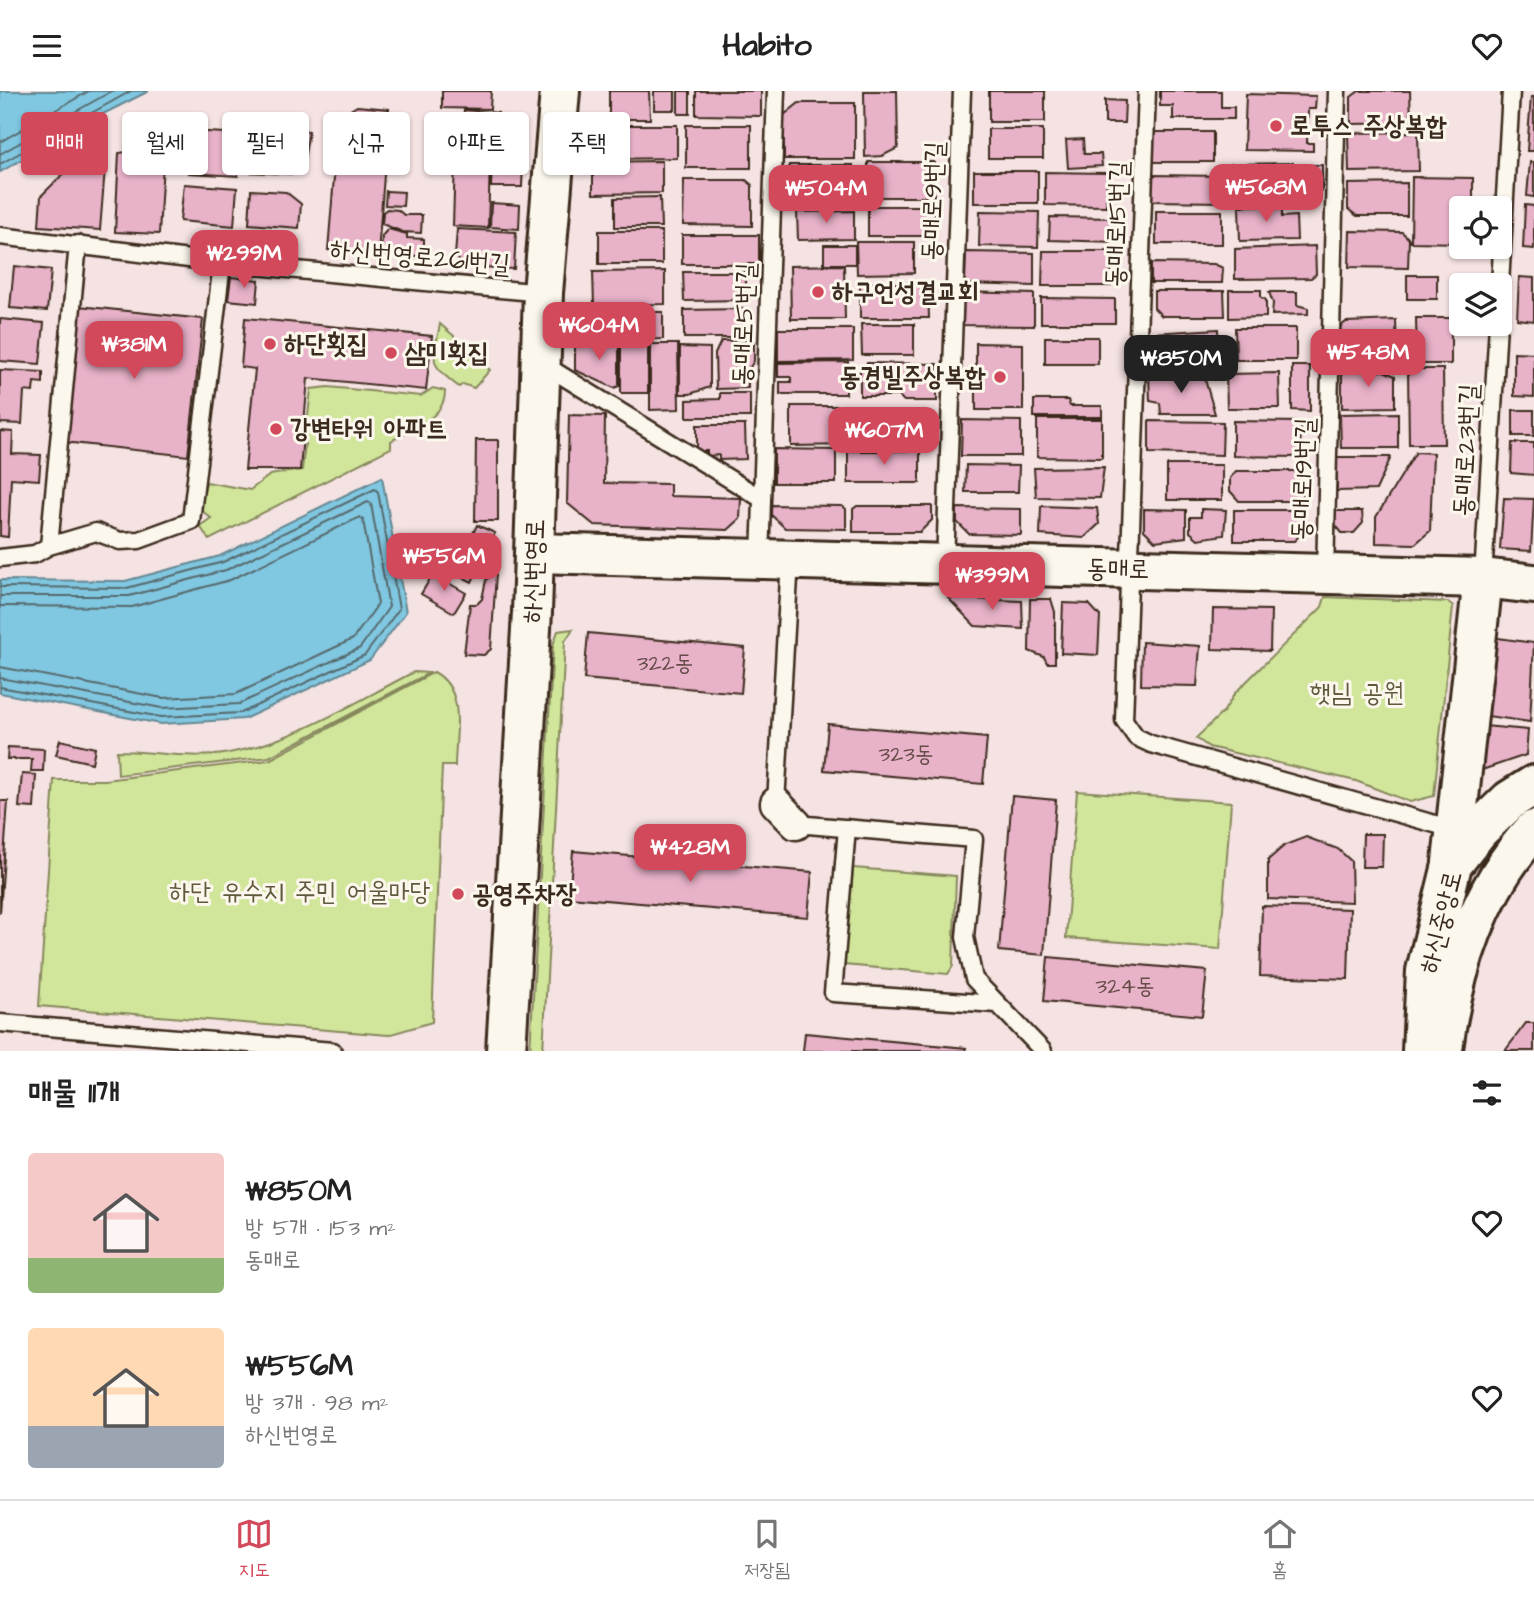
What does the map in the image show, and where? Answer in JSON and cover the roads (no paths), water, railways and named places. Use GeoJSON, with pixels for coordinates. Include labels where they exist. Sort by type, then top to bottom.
{"type":"FeatureCollection","features":[{"type":"Feature","properties":{"kind":"street","name":"하신번영로"},"geometry":{"type":"LineString","coordinates":[[506,1051],[535,553],[543,293],[560,91]]}},
{"type":"Feature","properties":{"kind":"street","name":"동매로"},"geometry":{"type":"LineString","coordinates":[[535,553],[1483,578],[1534,584]]}},
{"type":"Feature","properties":{"kind":"street"},"geometry":{"type":"LineString","coordinates":[[1454,847],[1483,578]]}},
{"type":"Feature","properties":{"kind":"street","name":"하신중앙로"},"geometry":{"type":"LineString","coordinates":[[1422,1051],[1426,971],[1454,847],[1479,830],[1510,800],[1534,785]]}},
{"type":"Feature","properties":{"kind":"street"},"geometry":{"type":"LineString","coordinates":[[776,803],[796,824]]}},
{"type":"Feature","properties":{"kind":"street","name":"하신중앙로"},"geometry":{"type":"LineString","coordinates":[[1443,1051],[1461,963],[1487,896],[1513,855],[1534,830]]}},
{"type":"Feature","properties":{"kind":"lane","name":"동매로5번길"},"geometry":{"type":"LineString","coordinates":[[776,91],[762,499],[775,560],[776,803]]}},
{"type":"Feature","properties":{"kind":"lane","name":"동매로9번길"},"geometry":{"type":"LineString","coordinates":[[945,564],[962,91]]}},
{"type":"Feature","properties":{"kind":"lane","name":"동매로15번길"},"geometry":{"type":"LineString","coordinates":[[1147,91],[1124,720],[1136,737],[1454,847]]}},
{"type":"Feature","properties":{"kind":"lane","name":"동매로19번길"},"geometry":{"type":"LineString","coordinates":[[1325,574],[1337,91]]}},
{"type":"Feature","properties":{"kind":"lane"},"geometry":{"type":"LineString","coordinates":[[1501,273],[1511,91]]}},
{"type":"Feature","properties":{"kind":"lane","name":"하신번영로261번길"},"geometry":{"type":"LineString","coordinates":[[0,236],[222,263],[543,293]]}},
{"type":"Feature","properties":{"kind":"lane"},"geometry":{"type":"LineString","coordinates":[[49,547],[78,244]]}},
{"type":"Feature","properties":{"kind":"lane"},"geometry":{"type":"LineString","coordinates":[[0,558],[35,554],[96,532],[120,541],[139,540],[191,521],[222,263]]}},
{"type":"Feature","properties":{"kind":"lane","name":"동매로23번길"},"geometry":{"type":"LineString","coordinates":[[1483,578],[1496,336]]}},
{"type":"Feature","properties":{"kind":"lane"},"geometry":{"type":"LineString","coordinates":[[541,363],[762,499]]}},
{"type":"Feature","properties":{"kind":"lane"},"geometry":{"type":"LineString","coordinates":[[796,824],[974,839],[965,937],[974,979],[1043,1051]]}},
{"type":"Feature","properties":{"kind":"lane"},"geometry":{"type":"LineString","coordinates":[[847,828],[832,993],[997,1005]]}},
{"type":"Feature","properties":{"kind":"lane"},"geometry":{"type":"LineString","coordinates":[[0,1023],[333,1051]]}},
{"type":"Feature","properties":{"kind":"water"},"geometry":{"type":"Polygon","coordinates":[[[0,91],[149,91],[107,112],[21,112],[21,160],[0,172],[0,91]]]}},
{"type":"Feature","properties":{"kind":"water"},"geometry":{"type":"Polygon","coordinates":[[[382,477],[406,612],[370,660],[244,719],[161,724],[0,693],[0,580],[125,581],[220,556],[382,477]]]}},
{"type":"Feature","properties":{"kind":"place","name":"로투스 주상복합"},"geometry":{"type":"Point","coordinates":[1276,126]}},
{"type":"Feature","properties":{"kind":"place","name":"하구언성결교회"},"geometry":{"type":"Point","coordinates":[818,292]}},
{"type":"Feature","properties":{"kind":"place","name":"하단횟집"},"geometry":{"type":"Point","coordinates":[270,344]}},
{"type":"Feature","properties":{"kind":"place","name":"삼미횟집"},"geometry":{"type":"Point","coordinates":[391,353]}},
{"type":"Feature","properties":{"kind":"place","name":"동경빌주상복합"},"geometry":{"type":"Point","coordinates":[1000,377]}},
{"type":"Feature","properties":{"kind":"place","name":"강변타워 아파트"},"geometry":{"type":"Point","coordinates":[276,429]}},
{"type":"Feature","properties":{"kind":"place","name":"공영주차장"},"geometry":{"type":"Point","coordinates":[458,894]}},
{"type":"Feature","properties":{"kind":"park label","name":"햇님 공원"},"geometry":{"type":"Point","coordinates":[1357,693]}},
{"type":"Feature","properties":{"kind":"park label","name":"하단 유수지 주민 어울마당"},"geometry":{"type":"Point","coordinates":[300,892]}}]}
